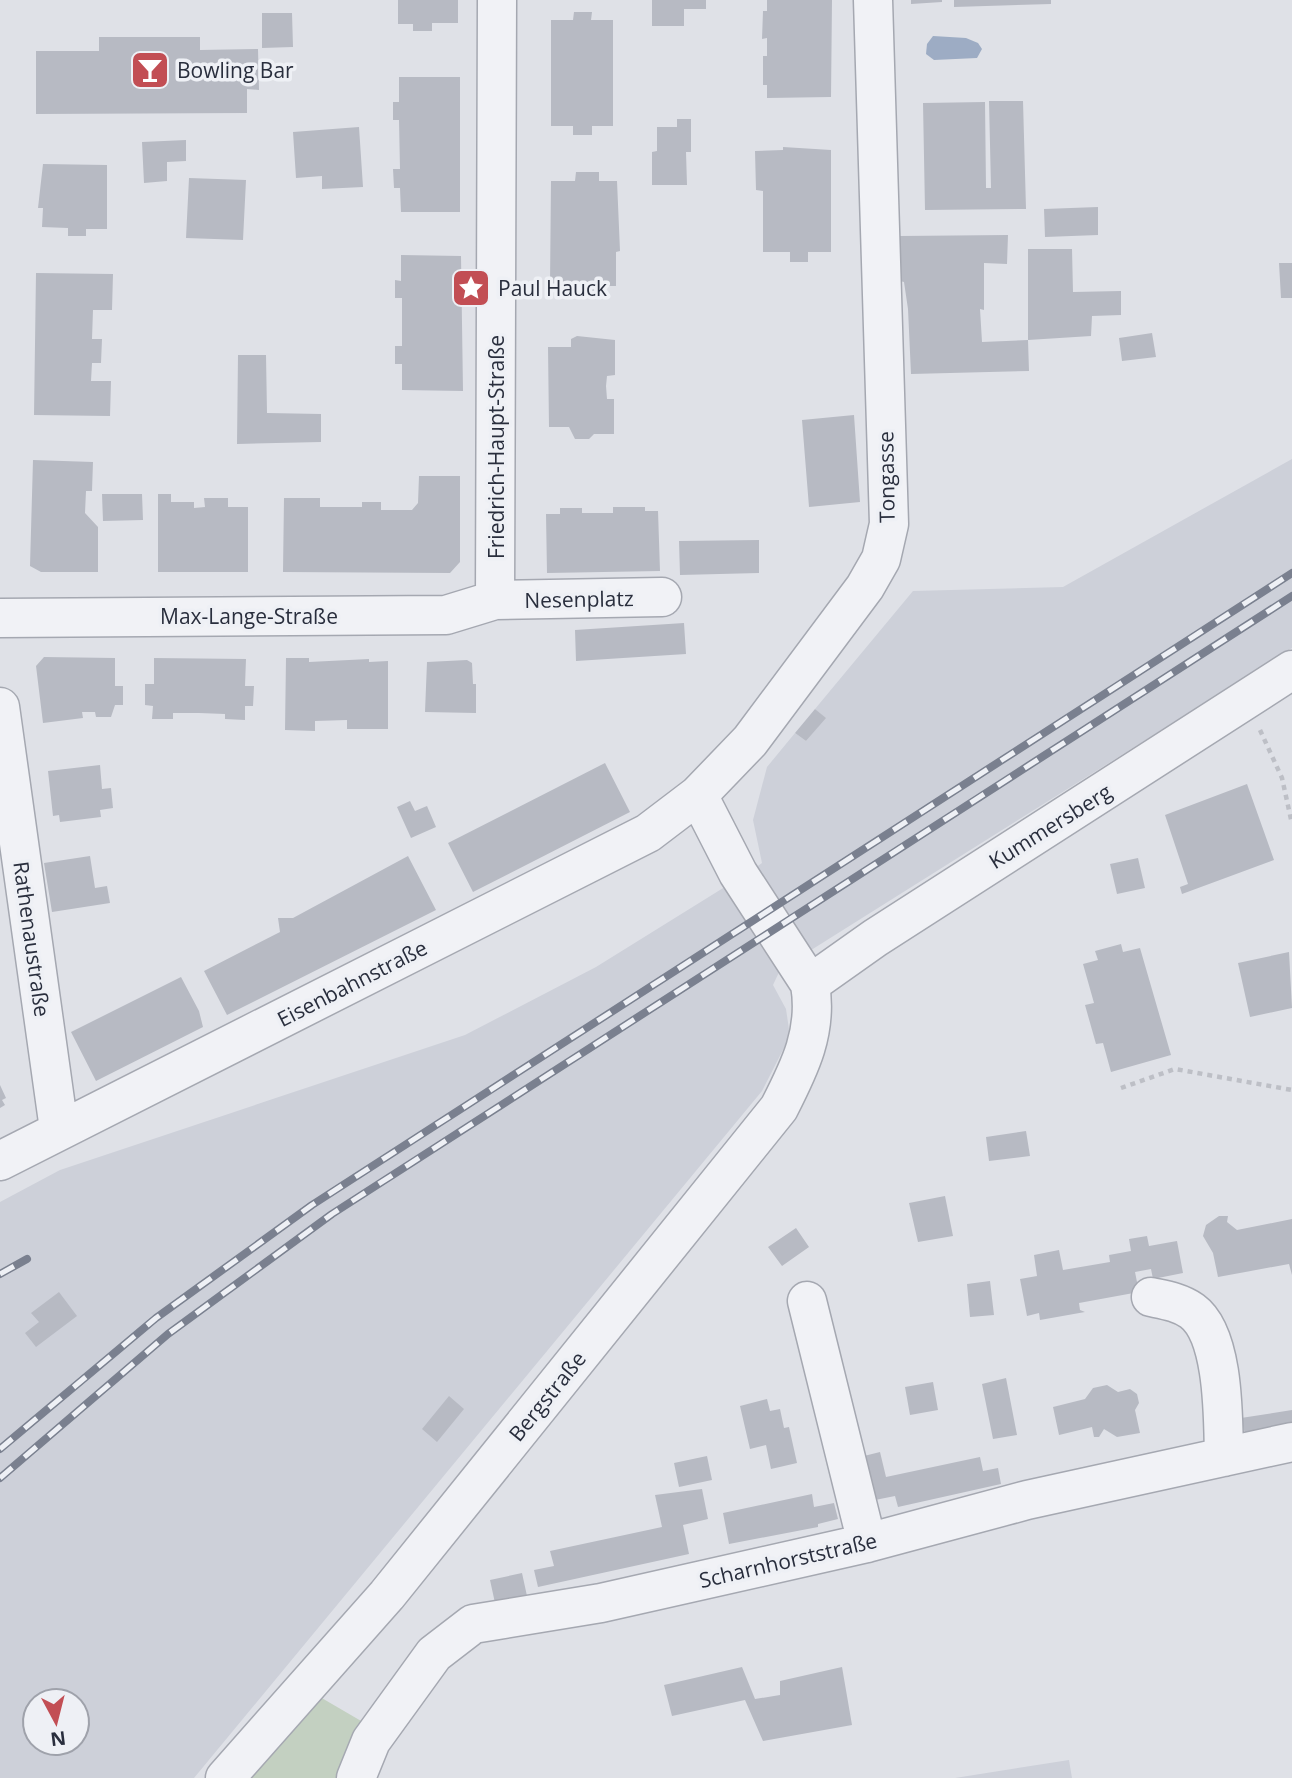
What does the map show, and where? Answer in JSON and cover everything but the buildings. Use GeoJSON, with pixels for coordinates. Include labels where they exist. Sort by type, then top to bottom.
{"type":"FeatureCollection","features":[{"type":"Feature","properties":{"kind":"street","name":"Friedrich-Haupt-Straße"},"geometry":{"type":"LineString","coordinates":[[495,600],[497,0]]}},
{"type":"Feature","properties":{"kind":"street","name":"Tongasse"},"geometry":{"type":"LineString","coordinates":[[698,795],[750,741],[858,598],[881,559],[889,524],[873,0]]}},
{"type":"Feature","properties":{"kind":"street","name":"Nesenplatz"},"geometry":{"type":"LineString","coordinates":[[495,600],[662,597]]}},
{"type":"Feature","properties":{"kind":"street","name":"Max-Lange-Straße"},"geometry":{"type":"LineString","coordinates":[[0,618],[446,615],[495,600]]}},
{"type":"Feature","properties":{"kind":"street","name":"Kummersberg"},"geometry":{"type":"LineString","coordinates":[[810,984],[875,938],[1247,702],[1292,670]]}},
{"type":"Feature","properties":{"kind":"street","name":"Rathenaustraße"},"geometry":{"type":"LineString","coordinates":[[0,706],[59,1129]]}},
{"type":"Feature","properties":{"kind":"street"},"geometry":{"type":"LineString","coordinates":[[698,795],[738,873],[810,984]]}},
{"type":"Feature","properties":{"kind":"street","name":"Eisenbahnstraße"},"geometry":{"type":"LineString","coordinates":[[0,1161],[648,833],[698,795]]}},
{"type":"Feature","properties":{"kind":"street","name":"Bergstraße"},"geometry":{"type":"LineString","coordinates":[[225,1778],[387,1595],[779,1108],[806,1054],[814,1006],[810,984]]}},
{"type":"Feature","properties":{"kind":"street"},"geometry":{"type":"LineString","coordinates":[[1151,1297],[1178,1303],[1194,1312],[1206,1328],[1224,1397],[1224,1458]]}},
{"type":"Feature","properties":{"kind":"street"},"geometry":{"type":"LineString","coordinates":[[807,1301],[867,1543]]}},
{"type":"Feature","properties":{"kind":"street","name":"Scharnhorststraße"},"geometry":{"type":"LineString","coordinates":[[356,1778],[371,1741],[434,1654],[472,1625],[601,1603],[867,1543],[1027,1500],[1292,1443]]}},
{"type":"Feature","properties":{"kind":"path"},"geometry":{"type":"LineString","coordinates":[[1247,702],[1282,778],[1292,824]]}},
{"type":"Feature","properties":{"kind":"path"},"geometry":{"type":"LineString","coordinates":[[1121,1087],[1175,1069],[1292,1090]]}},
{"type":"Feature","properties":{"kind":"shaded area"},"geometry":{"type":"Polygon","coordinates":[[[1292,459],[1292,648],[808,952],[755,868],[762,863],[753,820],[767,767],[795,733],[806,741],[825,718],[815,709],[913,591],[1063,587],[1292,459]]]}},
{"type":"Feature","properties":{"kind":"shaded area"},"geometry":{"type":"Polygon","coordinates":[[[728,885],[781,968],[773,985],[786,1009],[790,1036],[762,1091],[194,1778],[0,1778],[0,1202],[60,1170],[465,1035],[596,967],[728,885]]]}},
{"type":"Feature","properties":{"kind":"shaded area"},"geometry":{"type":"Polygon","coordinates":[[[1069,1760],[1072,1778],[955,1778],[1069,1760]]]}},
{"type":"Feature","properties":{"kind":"green space"},"geometry":{"type":"Polygon","coordinates":[[[320,1697],[368,1725],[345,1778],[250,1778],[320,1697]]]}},
{"type":"Feature","properties":{"kind":"water"},"geometry":{"type":"Polygon","coordinates":[[[933,36],[966,38],[978,43],[982,49],[977,58],[934,60],[926,54],[927,44],[933,36]]]}},
{"type":"Feature","properties":{"kind":"railway"},"geometry":{"type":"LineString","coordinates":[[0,1449],[156,1318],[312,1205],[1292,573]]}},
{"type":"Feature","properties":{"kind":"railway"},"geometry":{"type":"LineString","coordinates":[[0,1478],[168,1334],[332,1214],[1292,596]]}},
{"type":"Feature","properties":{"kind":"railway"},"geometry":{"type":"LineString","coordinates":[[0,1274],[27,1259]]}},
{"type":"Feature","properties":{"kind":"place","name":"Bowling Bar"},"geometry":{"type":"Point","coordinates":[150,70]}},
{"type":"Feature","properties":{"kind":"place","name":"Paul Hauck"},"geometry":{"type":"Point","coordinates":[471,288]}}]}
